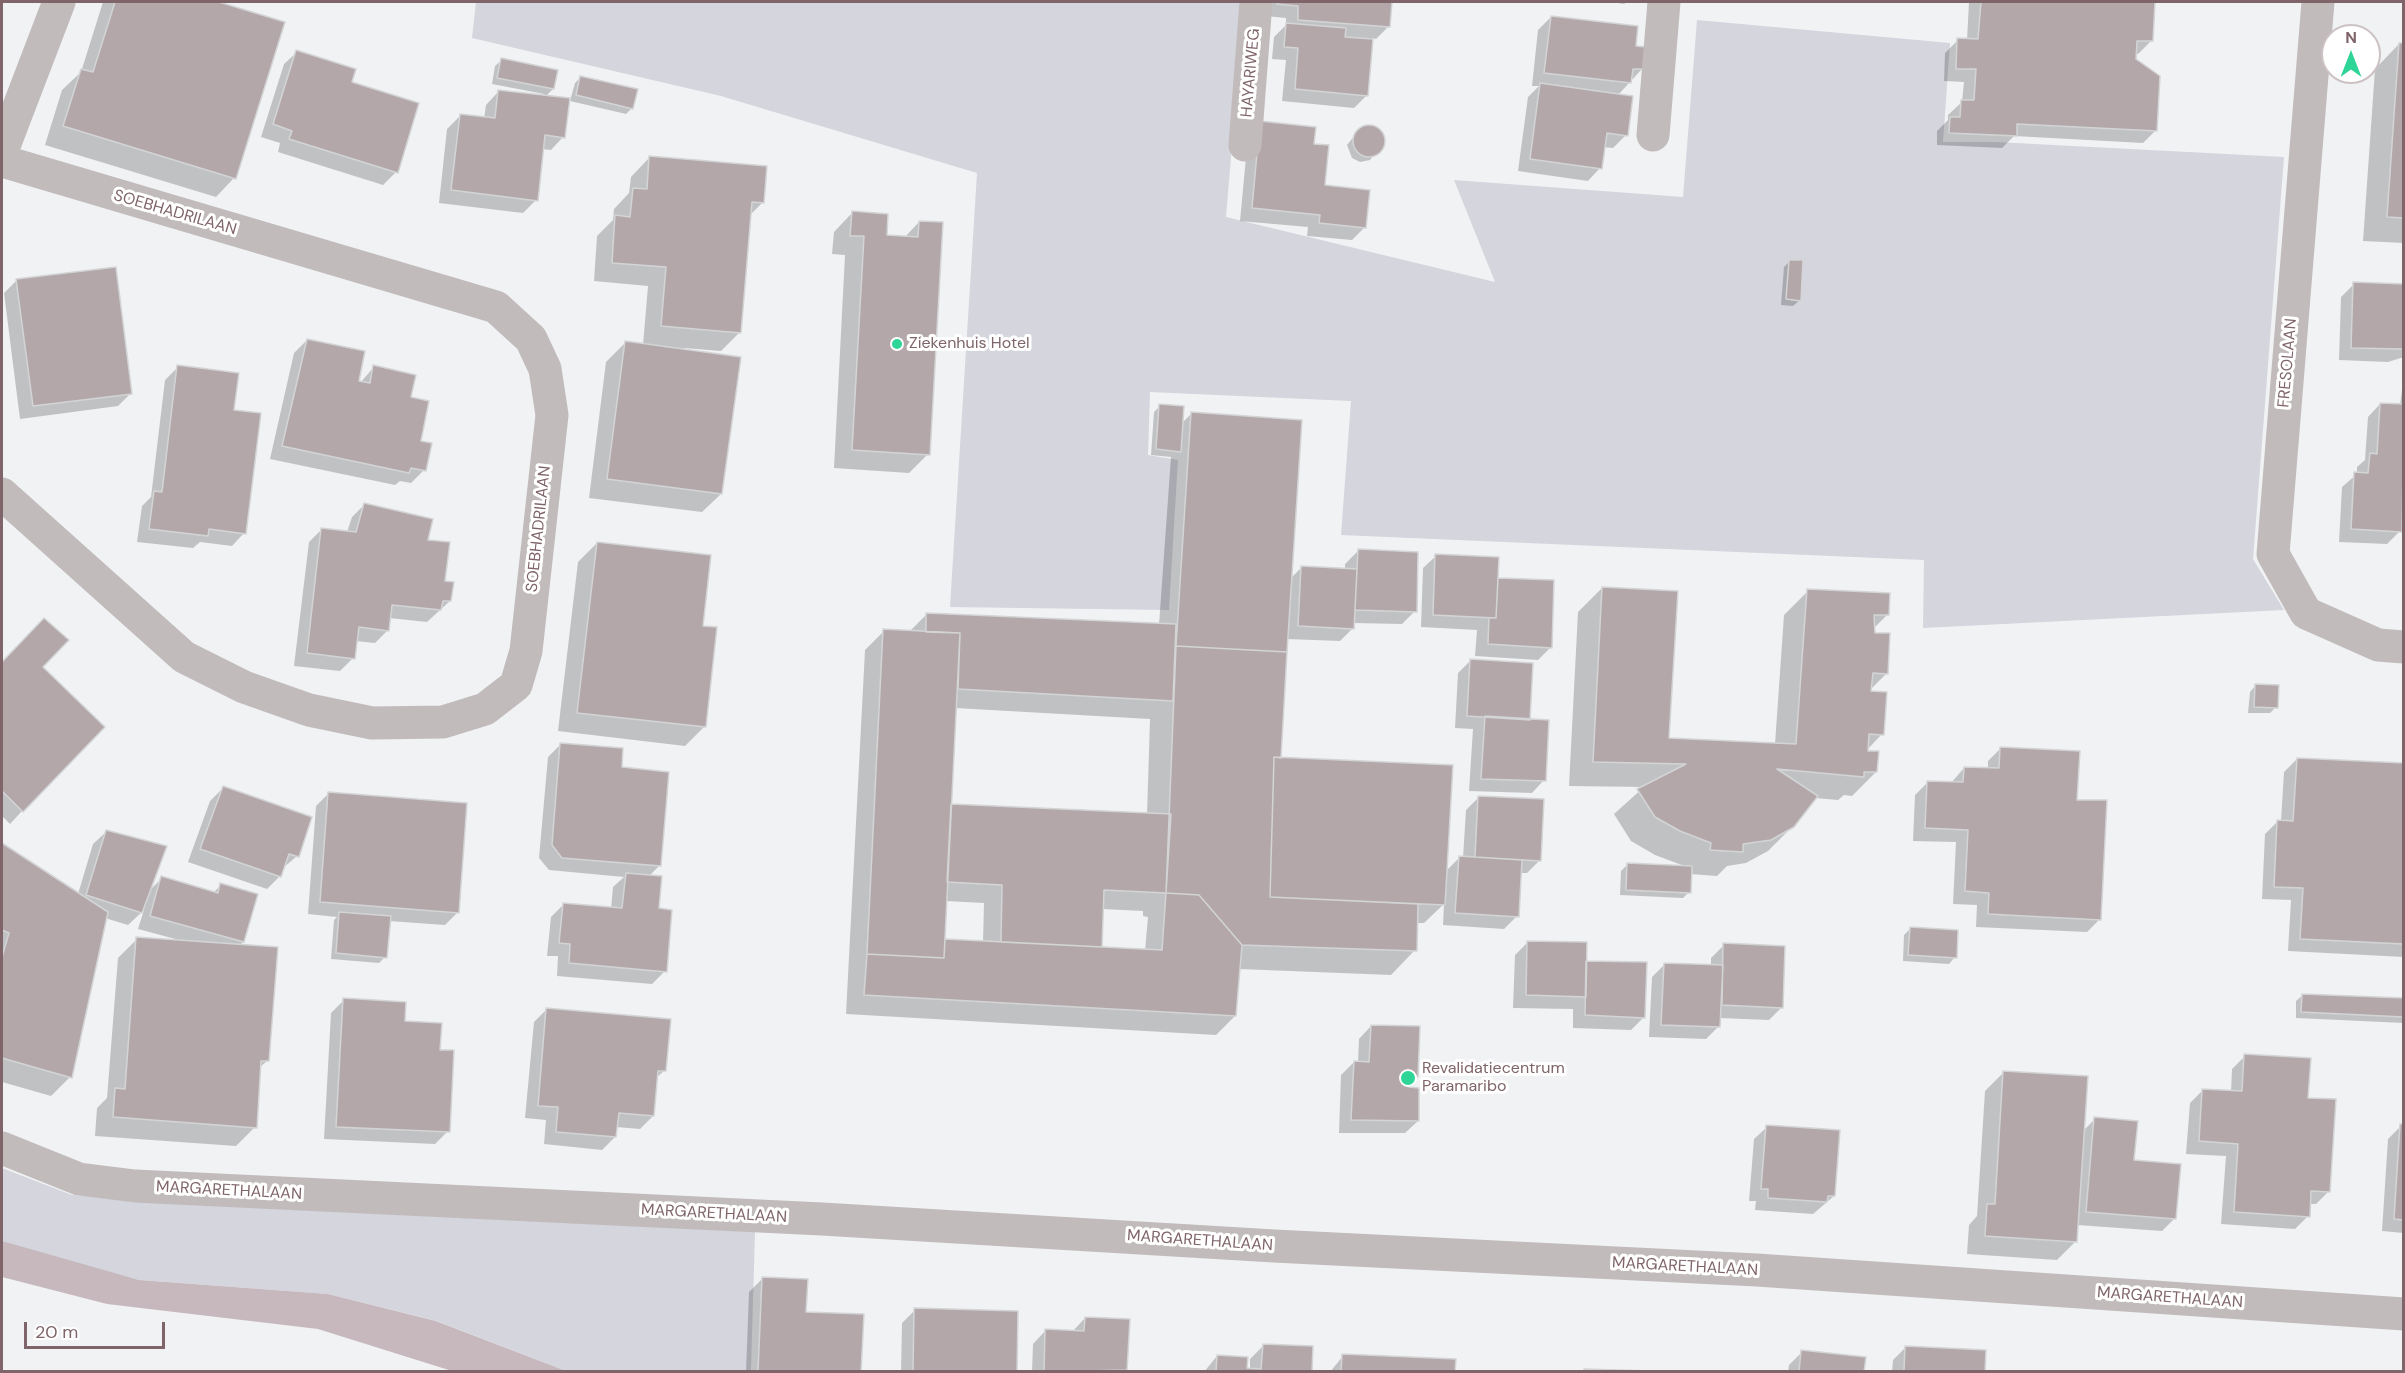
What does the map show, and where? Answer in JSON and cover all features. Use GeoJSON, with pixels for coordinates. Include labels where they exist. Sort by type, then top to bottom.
{"type":"FeatureCollection","features":[{"type":"Feature","properties":{"kind":"street"},"geometry":{"type":"LineString","coordinates":[[2,151],[59,2]]}},
{"type":"Feature","properties":{"kind":"street","name":"HAYARIWEG"},"geometry":{"type":"LineString","coordinates":[[1245,145],[1256,2]]}},
{"type":"Feature","properties":{"kind":"street"},"geometry":{"type":"LineString","coordinates":[[1653,135],[1664,2]]}},
{"type":"Feature","properties":{"kind":"street","name":"FRESOLAAN"},"geometry":{"type":"LineString","coordinates":[[2318,2],[2273,554],[2306,613],[2378,645],[2403,647]]}},
{"type":"Feature","properties":{"kind":"street","name":"SOEBHADRILAAN"},"geometry":{"type":"LineString","coordinates":[[2,161],[496,307],[531,339],[545,369],[552,415],[526,651],[516,685],[485,709],[443,722],[372,723],[309,710],[244,687],[184,657],[2,494]]}},
{"type":"Feature","properties":{"kind":"street","name":"MARGARETHALAAN"},"geometry":{"type":"LineString","coordinates":[[2,1148],[79,1179],[135,1186],[822,1219],[1274,1246],[1822,1274],[2403,1314]]}},
{"type":"Feature","properties":{"kind":"shaded area"},"geometry":{"type":"Polygon","coordinates":[[[476,2],[1244,2],[1226,217],[1495,282],[1454,180],[1683,197],[1697,20],[1950,43],[1943,142],[1996,142],[2284,157],[2253,559],[2284,610],[1923,628],[1924,560],[1341,535],[1351,401],[1150,392],[1148,455],[1178,460],[1169,610],[950,607],[977,173],[721,96],[472,38],[476,2]]]}},
{"type":"Feature","properties":{"kind":"shaded area"},"geometry":{"type":"Polygon","coordinates":[[[2,1168],[72,1195],[755,1232],[751,1371],[566,1371],[437,1321],[328,1294],[139,1280],[41,1254],[2,1241],[2,1168]]]}},
{"type":"Feature","properties":{"kind":"shaded area"},"geometry":{"type":"Polygon","coordinates":[[[2,1241],[139,1280],[328,1294],[436,1321],[566,1371],[452,1371],[318,1329],[107,1304],[2,1277],[2,1241]]]}},
{"type":"Feature","properties":{"kind":"building"},"geometry":{"type":"Polygon","coordinates":[[[115,2],[219,2],[285,22],[236,179],[63,126],[81,69],[93,72],[115,2]]]}},
{"type":"Feature","properties":{"kind":"building"},"geometry":{"type":"Polygon","coordinates":[[[1278,2],[1392,2],[1390,27],[1298,20],[1298,6],[1277,4],[1278,2]]]}},
{"type":"Feature","properties":{"kind":"building"},"geometry":{"type":"Polygon","coordinates":[[[1981,2],[2155,2],[2153,41],[2137,41],[2136,59],[2160,76],[2157,131],[2017,124],[2017,136],[1949,133],[1950,117],[1960,117],[1961,100],[1974,100],[1976,69],[1956,69],[1957,38],[1978,39],[1981,2]]]}},
{"type":"Feature","properties":{"kind":"building"},"geometry":{"type":"Polygon","coordinates":[[[1551,16],[1638,26],[1636,46],[1646,47],[1643,69],[1633,69],[1631,83],[1544,73],[1551,16]]]}},
{"type":"Feature","properties":{"kind":"building"},"geometry":{"type":"Polygon","coordinates":[[[1286,23],[1346,28],[1345,37],[1373,39],[1368,96],[1295,89],[1298,48],[1284,47],[1286,23]]]}},
{"type":"Feature","properties":{"kind":"building"},"geometry":{"type":"Polygon","coordinates":[[[2399,43],[2404,43],[2404,218],[2387,217],[2399,43]]]}},
{"type":"Feature","properties":{"kind":"building"},"geometry":{"type":"Polygon","coordinates":[[[296,50],[356,69],[352,82],[419,103],[398,173],[289,139],[292,131],[273,124],[296,50]]]}},
{"type":"Feature","properties":{"kind":"building"},"geometry":{"type":"Polygon","coordinates":[[[501,58],[558,70],[554,89],[497,78],[501,58]]]}},
{"type":"Feature","properties":{"kind":"building"},"geometry":{"type":"Polygon","coordinates":[[[580,76],[638,89],[633,109],[576,95],[580,76]]]}},
{"type":"Feature","properties":{"kind":"building"},"geometry":{"type":"Polygon","coordinates":[[[1540,83],[1633,96],[1628,136],[1607,133],[1602,169],[1530,159],[1540,83]]]}},
{"type":"Feature","properties":{"kind":"building"},"geometry":{"type":"Polygon","coordinates":[[[498,90],[570,98],[565,138],[545,135],[538,201],[451,190],[460,114],[495,118],[498,90]]]}},
{"type":"Feature","properties":{"kind":"building"},"geometry":{"type":"Polygon","coordinates":[[[1260,121],[1316,127],[1314,144],[1329,145],[1325,185],[1370,190],[1366,228],[1319,223],[1320,215],[1252,208],[1260,121]]]}},
{"type":"Feature","properties":{"kind":"building"},"geometry":{"type":"Polygon","coordinates":[[[1369,125],[1380,130],[1385,141],[1380,152],[1369,157],[1358,152],[1353,141],[1358,130],[1369,125]]]}},
{"type":"Feature","properties":{"kind":"building"},"geometry":{"type":"Polygon","coordinates":[[[649,156],[767,166],[764,203],[752,202],[741,333],[661,326],[666,267],[612,263],[615,215],[630,217],[633,188],[647,189],[649,156]]]}},
{"type":"Feature","properties":{"kind":"building","name":"Ziekenhuis Hotel"},"geometry":{"type":"Polygon","coordinates":[[[852,211],[888,214],[887,235],[918,237],[919,221],[943,222],[930,455],[852,450],[864,236],[850,236],[852,211]]]}},
{"type":"Feature","properties":{"kind":"building"},"geometry":{"type":"Polygon","coordinates":[[[1789,260],[1803,260],[1801,301],[1786,299],[1789,260]]]}},
{"type":"Feature","properties":{"kind":"building"},"geometry":{"type":"Polygon","coordinates":[[[116,267],[132,394],[33,406],[16,279],[116,267]]]}},
{"type":"Feature","properties":{"kind":"building"},"geometry":{"type":"Polygon","coordinates":[[[2353,282],[2404,284],[2404,349],[2351,348],[2353,282]]]}},
{"type":"Feature","properties":{"kind":"building"},"geometry":{"type":"Polygon","coordinates":[[[307,339],[365,351],[359,381],[370,383],[373,365],[416,375],[411,397],[429,401],[421,441],[432,443],[426,471],[411,468],[409,473],[282,446],[307,339]]]}},
{"type":"Feature","properties":{"kind":"building"},"geometry":{"type":"Polygon","coordinates":[[[625,341],[741,357],[722,494],[607,479],[625,341]]]}},
{"type":"Feature","properties":{"kind":"building"},"geometry":{"type":"Polygon","coordinates":[[[177,365],[239,373],[234,410],[261,413],[246,534],[209,529],[208,536],[149,529],[154,491],[162,492],[177,365]]]}},
{"type":"Feature","properties":{"kind":"building"},"geometry":{"type":"Polygon","coordinates":[[[2380,403],[2404,404],[2402,532],[2351,529],[2354,472],[2368,473],[2370,453],[2377,454],[2380,403]]]}},
{"type":"Feature","properties":{"kind":"building"},"geometry":{"type":"Polygon","coordinates":[[[1159,404],[1184,406],[1181,452],[1156,449],[1159,404]]]}},
{"type":"Feature","properties":{"kind":"building"},"geometry":{"type":"Polygon","coordinates":[[[1191,412],[1302,420],[1287,652],[1176,646],[1191,412]]]}},
{"type":"Feature","properties":{"kind":"building"},"geometry":{"type":"Polygon","coordinates":[[[364,503],[433,519],[428,540],[450,542],[445,581],[454,582],[451,601],[443,601],[441,610],[392,605],[389,631],[359,627],[355,659],[307,653],[321,528],[356,532],[364,503]]]}},
{"type":"Feature","properties":{"kind":"building"},"geometry":{"type":"Polygon","coordinates":[[[597,542],[711,555],[703,626],[717,627],[706,727],[577,713],[597,542]]]}},
{"type":"Feature","properties":{"kind":"building"},"geometry":{"type":"Polygon","coordinates":[[[1358,549],[1418,552],[1417,612],[1355,610],[1358,549]]]}},
{"type":"Feature","properties":{"kind":"building"},"geometry":{"type":"Polygon","coordinates":[[[1435,554],[1499,557],[1496,618],[1433,615],[1435,554]]]}},
{"type":"Feature","properties":{"kind":"building"},"geometry":{"type":"Polygon","coordinates":[[[1301,566],[1357,569],[1354,629],[1298,626],[1301,566]]]}},
{"type":"Feature","properties":{"kind":"building"},"geometry":{"type":"Polygon","coordinates":[[[1498,578],[1554,580],[1552,648],[1488,644],[1489,618],[1496,618],[1498,578]]]}},
{"type":"Feature","properties":{"kind":"building"},"geometry":{"type":"Polygon","coordinates":[[[1602,587],[1678,591],[1669,738],[1796,744],[1807,589],[1890,593],[1889,615],[1874,615],[1875,633],[1890,633],[1888,674],[1873,673],[1871,691],[1887,692],[1884,735],[1869,734],[1868,751],[1879,751],[1877,772],[1864,772],[1864,777],[1777,769],[1818,796],[1794,827],[1771,840],[1743,844],[1743,852],[1710,850],[1711,843],[1680,831],[1655,817],[1637,789],[1686,764],[1593,762],[1602,587]]]}},
{"type":"Feature","properties":{"kind":"building"},"geometry":{"type":"Polygon","coordinates":[[[926,613],[1176,624],[1173,701],[958,689],[960,633],[926,632],[926,613]]]}},
{"type":"Feature","properties":{"kind":"building"},"geometry":{"type":"Polygon","coordinates":[[[44,618],[69,640],[43,667],[105,727],[23,812],[2,791],[2,662],[44,618]]]}},
{"type":"Feature","properties":{"kind":"building"},"geometry":{"type":"Polygon","coordinates":[[[883,629],[960,633],[944,958],[867,954],[883,629]]]}},
{"type":"Feature","properties":{"kind":"building"},"geometry":{"type":"Polygon","coordinates":[[[1176,646],[1287,652],[1281,758],[1274,757],[1270,897],[1418,904],[1417,951],[1242,945],[1199,895],[1166,893],[1176,646]]]}},
{"type":"Feature","properties":{"kind":"building"},"geometry":{"type":"Polygon","coordinates":[[[1470,659],[1533,663],[1530,720],[1467,716],[1470,659]]]}},
{"type":"Feature","properties":{"kind":"building"},"geometry":{"type":"Polygon","coordinates":[[[2255,684],[2279,685],[2278,708],[2254,707],[2255,684]]]}},
{"type":"Feature","properties":{"kind":"building"},"geometry":{"type":"Polygon","coordinates":[[[1485,716],[1549,720],[1546,781],[1481,779],[1485,716]]]}},
{"type":"Feature","properties":{"kind":"building"},"geometry":{"type":"Polygon","coordinates":[[[560,743],[623,748],[622,767],[669,772],[661,866],[562,858],[552,845],[560,743]]]}},
{"type":"Feature","properties":{"kind":"building"},"geometry":{"type":"Polygon","coordinates":[[[2000,747],[2080,751],[2077,800],[2107,800],[2101,920],[1988,914],[1989,893],[1965,891],[1968,830],[1925,828],[1927,781],[1963,782],[1964,767],[1999,768],[2000,747]]]}},
{"type":"Feature","properties":{"kind":"building"},"geometry":{"type":"Polygon","coordinates":[[[1274,757],[1453,765],[1445,905],[1270,897],[1274,757]]]}},
{"type":"Feature","properties":{"kind":"building"},"geometry":{"type":"Polygon","coordinates":[[[2297,758],[2404,763],[2404,944],[2300,939],[2303,888],[2274,887],[2277,820],[2293,821],[2297,758]]]}},
{"type":"Feature","properties":{"kind":"building"},"geometry":{"type":"Polygon","coordinates":[[[223,786],[312,817],[299,857],[289,854],[281,877],[200,849],[223,786]]]}},
{"type":"Feature","properties":{"kind":"building"},"geometry":{"type":"Polygon","coordinates":[[[328,792],[467,803],[459,913],[320,902],[328,792]]]}},
{"type":"Feature","properties":{"kind":"building"},"geometry":{"type":"Polygon","coordinates":[[[1478,796],[1544,799],[1541,861],[1475,857],[1478,796]]]}},
{"type":"Feature","properties":{"kind":"building"},"geometry":{"type":"Polygon","coordinates":[[[951,804],[1171,814],[1166,893],[1104,890],[1102,947],[1001,942],[1002,885],[947,882],[951,804]]]}},
{"type":"Feature","properties":{"kind":"building"},"geometry":{"type":"Polygon","coordinates":[[[106,830],[167,846],[142,913],[86,895],[106,830]]]}},
{"type":"Feature","properties":{"kind":"building"},"geometry":{"type":"Polygon","coordinates":[[[2,843],[108,912],[72,1078],[2,1058],[2,957],[9,933],[2,930],[2,843]]]}},
{"type":"Feature","properties":{"kind":"building"},"geometry":{"type":"Polygon","coordinates":[[[1459,856],[1522,860],[1519,917],[1455,913],[1459,856]]]}},
{"type":"Feature","properties":{"kind":"building"},"geometry":{"type":"Polygon","coordinates":[[[1627,863],[1692,866],[1691,893],[1626,890],[1627,863]]]}},
{"type":"Feature","properties":{"kind":"building"},"geometry":{"type":"Polygon","coordinates":[[[626,873],[662,876],[659,908],[672,910],[667,972],[569,963],[570,944],[559,943],[563,903],[622,908],[626,873]]]}},
{"type":"Feature","properties":{"kind":"building"},"geometry":{"type":"Polygon","coordinates":[[[161,876],[218,893],[220,883],[258,894],[244,942],[150,916],[161,876]]]}},
{"type":"Feature","properties":{"kind":"building"},"geometry":{"type":"Polygon","coordinates":[[[1166,893],[1199,895],[1242,945],[1236,1016],[864,995],[867,954],[944,958],[945,939],[1162,950],[1166,893]]]}},
{"type":"Feature","properties":{"kind":"building"},"geometry":{"type":"Polygon","coordinates":[[[339,912],[391,916],[387,958],[336,953],[339,912]]]}},
{"type":"Feature","properties":{"kind":"building"},"geometry":{"type":"Polygon","coordinates":[[[1910,927],[1958,930],[1957,958],[1908,955],[1910,927]]]}},
{"type":"Feature","properties":{"kind":"building"},"geometry":{"type":"Polygon","coordinates":[[[136,937],[278,947],[269,1061],[261,1061],[257,1128],[113,1117],[115,1088],[125,1089],[136,937]]]}},
{"type":"Feature","properties":{"kind":"building"},"geometry":{"type":"Polygon","coordinates":[[[1527,941],[1587,942],[1586,997],[1526,995],[1527,941]]]}},
{"type":"Feature","properties":{"kind":"building"},"geometry":{"type":"Polygon","coordinates":[[[1723,943],[1785,946],[1783,1008],[1722,1005],[1723,943]]]}},
{"type":"Feature","properties":{"kind":"building"},"geometry":{"type":"Polygon","coordinates":[[[1586,961],[1647,962],[1645,1018],[1585,1015],[1586,961]]]}},
{"type":"Feature","properties":{"kind":"building"},"geometry":{"type":"Polygon","coordinates":[[[1664,963],[1723,965],[1720,1027],[1661,1025],[1664,963]]]}},
{"type":"Feature","properties":{"kind":"building"},"geometry":{"type":"Polygon","coordinates":[[[2302,994],[2404,998],[2404,1017],[2301,1012],[2302,994]]]}},
{"type":"Feature","properties":{"kind":"building"},"geometry":{"type":"Polygon","coordinates":[[[343,998],[406,1002],[405,1021],[442,1023],[440,1050],[454,1050],[450,1132],[336,1127],[343,998]]]}},
{"type":"Feature","properties":{"kind":"building"},"geometry":{"type":"Polygon","coordinates":[[[546,1008],[671,1019],[666,1071],[658,1071],[654,1116],[619,1113],[616,1137],[556,1132],[558,1107],[538,1106],[546,1008]]]}},
{"type":"Feature","properties":{"kind":"building"},"geometry":{"type":"Polygon","coordinates":[[[1371,1025],[1420,1026],[1418,1077],[1410,1076],[1409,1087],[1419,1088],[1419,1121],[1351,1120],[1354,1061],[1369,1062],[1371,1025]]]}},
{"type":"Feature","properties":{"kind":"building"},"geometry":{"type":"Polygon","coordinates":[[[2244,1054],[2311,1058],[2308,1098],[2336,1099],[2330,1192],[2311,1191],[2310,1217],[2234,1212],[2238,1144],[2199,1141],[2202,1089],[2242,1091],[2244,1054]]]}},
{"type":"Feature","properties":{"kind":"building"},"geometry":{"type":"Polygon","coordinates":[[[2003,1071],[2088,1076],[2077,1242],[1985,1236],[1987,1204],[1995,1204],[2003,1071]]]}},
{"type":"Feature","properties":{"kind":"building"},"geometry":{"type":"Polygon","coordinates":[[[2094,1117],[2138,1121],[2134,1160],[2181,1164],[2176,1219],[2086,1212],[2094,1117]]]}},
{"type":"Feature","properties":{"kind":"building"},"geometry":{"type":"Polygon","coordinates":[[[2400,1124],[2404,1124],[2404,1220],[2394,1219],[2400,1124]]]}},
{"type":"Feature","properties":{"kind":"building"},"geometry":{"type":"Polygon","coordinates":[[[1766,1125],[1840,1130],[1835,1196],[1828,1196],[1827,1202],[1768,1198],[1768,1189],[1761,1189],[1766,1125]]]}},
{"type":"Feature","properties":{"kind":"building"},"geometry":{"type":"Polygon","coordinates":[[[762,1277],[808,1279],[806,1312],[864,1314],[861,1372],[758,1372],[762,1277]]]}},
{"type":"Feature","properties":{"kind":"building"},"geometry":{"type":"Polygon","coordinates":[[[914,1308],[1018,1311],[1017,1372],[913,1372],[914,1308]]]}},
{"type":"Feature","properties":{"kind":"building"},"geometry":{"type":"Polygon","coordinates":[[[1085,1317],[1130,1319],[1127,1370],[1044,1372],[1045,1329],[1084,1331],[1085,1317]]]}},
{"type":"Feature","properties":{"kind":"building"},"geometry":{"type":"Polygon","coordinates":[[[1263,1344],[1313,1346],[1312,1372],[1216,1372],[1217,1355],[1248,1357],[1247,1368],[1261,1369],[1263,1344]]]}},
{"type":"Feature","properties":{"kind":"building"},"geometry":{"type":"Polygon","coordinates":[[[1905,1346],[1986,1350],[1985,1372],[1904,1372],[1905,1346]]]}},
{"type":"Feature","properties":{"kind":"building"},"geometry":{"type":"Polygon","coordinates":[[[1801,1350],[1866,1357],[1864,1372],[1799,1372],[1801,1350]]]}},
{"type":"Feature","properties":{"kind":"building"},"geometry":{"type":"Polygon","coordinates":[[[1342,1354],[1456,1359],[1455,1372],[1341,1372],[1342,1354]]]}},
{"type":"Feature","properties":{"kind":"building"},"geometry":{"type":"Polygon","coordinates":[[[1584,1369],[1652,1371],[1584,1372],[1584,1369]]]}},
{"type":"Feature","properties":{"kind":"place","name":"Ziekenhuis Hotel"},"geometry":{"type":"Point","coordinates":[897,344]}},
{"type":"Feature","properties":{"kind":"place","name":"Revalidatiecentrum Paramaribo"},"geometry":{"type":"Point","coordinates":[1408,1078]}}]}
